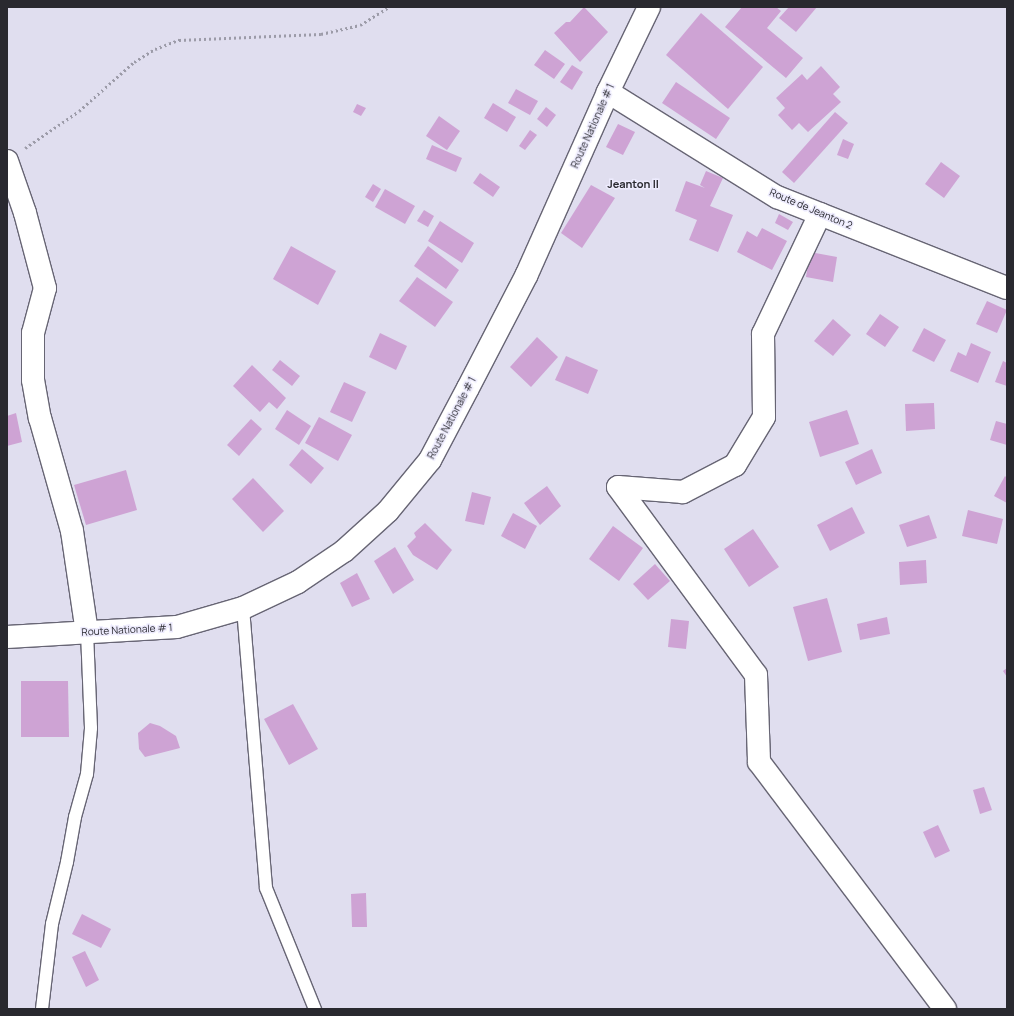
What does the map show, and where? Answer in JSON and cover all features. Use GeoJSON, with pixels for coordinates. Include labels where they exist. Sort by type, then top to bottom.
{"type":"FeatureCollection","features":[{"type":"Feature","properties":{"kind":"street","name":"Route Nationale # 1"},"geometry":{"type":"LineString","coordinates":[[7,637],[177,627],[243,608],[298,582],[344,551],[388,511],[430,460],[526,274],[608,92],[649,7]]}},
{"type":"Feature","properties":{"kind":"street","name":"Route de Jeanton 2"},"geometry":{"type":"LineString","coordinates":[[608,92],[777,197],[1007,288]]}},
{"type":"Feature","properties":{"kind":"street"},"geometry":{"type":"LineString","coordinates":[[7,161],[25,213],[45,288],[33,333],[33,380],[40,418],[72,531],[87,632]]}},
{"type":"Feature","properties":{"kind":"street"},"geometry":{"type":"LineString","coordinates":[[820,214],[763,334],[764,417],[735,465],[682,492],[618,487],[756,675],[759,762],[945,1009]]}},
{"type":"Feature","properties":{"kind":"lane"},"geometry":{"type":"LineString","coordinates":[[243,608],[266,888],[315,1009]]}},
{"type":"Feature","properties":{"kind":"lane"},"geometry":{"type":"LineString","coordinates":[[42,1009],[52,924],[67,862],[75,817],[87,774],[91,728],[87,632]]}},
{"type":"Feature","properties":{"kind":"path"},"geometry":{"type":"LineString","coordinates":[[7,161],[79,111],[134,62],[155,49],[179,40],[321,34],[360,25],[389,7]]}},
{"type":"Feature","properties":{"kind":"building"},"geometry":{"type":"Polygon","coordinates":[[[584,7],[608,32],[580,62],[554,33],[566,22],[570,22],[584,7]]]}},
{"type":"Feature","properties":{"kind":"building"},"geometry":{"type":"Polygon","coordinates":[[[742,7],[776,7],[781,11],[767,28],[803,58],[786,78],[725,27],[742,7]]]}},
{"type":"Feature","properties":{"kind":"building"},"geometry":{"type":"Polygon","coordinates":[[[789,7],[817,7],[796,32],[779,18],[789,7]]]}},
{"type":"Feature","properties":{"kind":"building"},"geometry":{"type":"Polygon","coordinates":[[[701,13],[763,67],[728,109],[666,55],[701,13]]]}},
{"type":"Feature","properties":{"kind":"building"},"geometry":{"type":"Polygon","coordinates":[[[545,50],[565,64],[554,79],[534,65],[545,50]]]}},
{"type":"Feature","properties":{"kind":"building"},"geometry":{"type":"Polygon","coordinates":[[[572,65],[583,72],[572,90],[560,82],[572,65]]]}},
{"type":"Feature","properties":{"kind":"building"},"geometry":{"type":"Polygon","coordinates":[[[821,66],[840,87],[833,94],[841,102],[808,132],[799,123],[792,130],[778,115],[785,108],[776,98],[802,74],[807,80],[821,66]]]}},
{"type":"Feature","properties":{"kind":"building"},"geometry":{"type":"Polygon","coordinates":[[[676,82],[730,118],[716,139],[662,103],[676,82]]]}},
{"type":"Feature","properties":{"kind":"building"},"geometry":{"type":"Polygon","coordinates":[[[516,89],[538,101],[530,115],[508,103],[516,89]]]}},
{"type":"Feature","properties":{"kind":"building"},"geometry":{"type":"Polygon","coordinates":[[[493,103],[516,117],[507,132],[484,118],[493,103]]]}},
{"type":"Feature","properties":{"kind":"building"},"geometry":{"type":"Polygon","coordinates":[[[357,104],[366,108],[361,116],[353,112],[357,104]]]}},
{"type":"Feature","properties":{"kind":"building"},"geometry":{"type":"Polygon","coordinates":[[[546,107],[556,115],[547,127],[537,119],[546,107]]]}},
{"type":"Feature","properties":{"kind":"building"},"geometry":{"type":"Polygon","coordinates":[[[835,112],[848,123],[794,183],[782,172],[835,112]]]}},
{"type":"Feature","properties":{"kind":"building"},"geometry":{"type":"Polygon","coordinates":[[[439,116],[460,131],[447,150],[426,136],[439,116]]]}},
{"type":"Feature","properties":{"kind":"building"},"geometry":{"type":"Polygon","coordinates":[[[618,124],[635,132],[623,155],[606,147],[618,124]]]}},
{"type":"Feature","properties":{"kind":"building"},"geometry":{"type":"Polygon","coordinates":[[[530,130],[537,135],[525,150],[519,146],[530,130]]]}},
{"type":"Feature","properties":{"kind":"building"},"geometry":{"type":"Polygon","coordinates":[[[843,139],[854,144],[848,159],[837,155],[843,139]]]}},
{"type":"Feature","properties":{"kind":"building"},"geometry":{"type":"Polygon","coordinates":[[[432,145],[462,158],[456,172],[426,159],[432,145]]]}},
{"type":"Feature","properties":{"kind":"building"},"geometry":{"type":"Polygon","coordinates":[[[941,162],[960,176],[944,198],[925,184],[941,162]]]}},
{"type":"Feature","properties":{"kind":"building"},"geometry":{"type":"Polygon","coordinates":[[[706,171],[723,178],[710,206],[733,215],[718,252],[689,240],[697,220],[675,211],[686,181],[705,188],[700,185],[706,171]]]}},
{"type":"Feature","properties":{"kind":"building"},"geometry":{"type":"Polygon","coordinates":[[[480,173],[500,187],[493,197],[473,183],[480,173]]]}},
{"type":"Feature","properties":{"kind":"building"},"geometry":{"type":"Polygon","coordinates":[[[373,184],[381,189],[373,202],[365,197],[373,184]]]}},
{"type":"Feature","properties":{"kind":"building"},"geometry":{"type":"Polygon","coordinates":[[[591,185],[615,198],[582,248],[561,233],[591,185]]]}},
{"type":"Feature","properties":{"kind":"building"},"geometry":{"type":"Polygon","coordinates":[[[385,189],[415,206],[405,224],[375,207],[385,189]]]}},
{"type":"Feature","properties":{"kind":"building"},"geometry":{"type":"Polygon","coordinates":[[[424,210],[434,216],[428,227],[417,221],[424,210]]]}},
{"type":"Feature","properties":{"kind":"building"},"geometry":{"type":"Polygon","coordinates":[[[779,214],[793,222],[788,230],[775,223],[779,214]]]}},
{"type":"Feature","properties":{"kind":"building"},"geometry":{"type":"Polygon","coordinates":[[[440,221],[474,243],[462,263],[428,241],[440,221]]]}},
{"type":"Feature","properties":{"kind":"building"},"geometry":{"type":"Polygon","coordinates":[[[762,228],[787,241],[772,270],[737,252],[747,231],[757,237],[762,228]]]}},
{"type":"Feature","properties":{"kind":"building"},"geometry":{"type":"Polygon","coordinates":[[[291,246],[336,271],[318,305],[273,279],[291,246]]]}},
{"type":"Feature","properties":{"kind":"building"},"geometry":{"type":"Polygon","coordinates":[[[428,246],[459,270],[446,289],[414,266],[428,246]]]}},
{"type":"Feature","properties":{"kind":"building"},"geometry":{"type":"Polygon","coordinates":[[[810,252],[837,257],[833,282],[806,277],[810,252]]]}},
{"type":"Feature","properties":{"kind":"building"},"geometry":{"type":"Polygon","coordinates":[[[417,277],[453,302],[435,327],[399,301],[417,277]]]}},
{"type":"Feature","properties":{"kind":"building"},"geometry":{"type":"Polygon","coordinates":[[[987,301],[1007,310],[997,333],[976,324],[987,301]]]}},
{"type":"Feature","properties":{"kind":"building"},"geometry":{"type":"Polygon","coordinates":[[[880,314],[899,327],[885,347],[866,334],[880,314]]]}},
{"type":"Feature","properties":{"kind":"building"},"geometry":{"type":"Polygon","coordinates":[[[833,319],[851,335],[833,356],[814,341],[833,319]]]}},
{"type":"Feature","properties":{"kind":"building"},"geometry":{"type":"Polygon","coordinates":[[[924,328],[946,340],[934,362],[912,351],[924,328]]]}},
{"type":"Feature","properties":{"kind":"building"},"geometry":{"type":"Polygon","coordinates":[[[380,333],[407,346],[396,370],[369,357],[380,333]]]}},
{"type":"Feature","properties":{"kind":"building"},"geometry":{"type":"Polygon","coordinates":[[[537,337],[558,357],[531,387],[510,367],[537,337]]]}},
{"type":"Feature","properties":{"kind":"building"},"geometry":{"type":"Polygon","coordinates":[[[971,343],[991,352],[978,383],[950,371],[958,352],[966,356],[971,343]]]}},
{"type":"Feature","properties":{"kind":"building"},"geometry":{"type":"Polygon","coordinates":[[[566,356],[598,370],[588,394],[555,380],[566,356]]]}},
{"type":"Feature","properties":{"kind":"building"},"geometry":{"type":"Polygon","coordinates":[[[280,360],[300,376],[292,386],[272,370],[280,360]]]}},
{"type":"Feature","properties":{"kind":"building"},"geometry":{"type":"Polygon","coordinates":[[[1003,361],[1007,363],[1007,386],[995,382],[1003,361]]]}},
{"type":"Feature","properties":{"kind":"building"},"geometry":{"type":"Polygon","coordinates":[[[252,365],[286,398],[277,409],[269,402],[260,412],[233,386],[252,365]]]}},
{"type":"Feature","properties":{"kind":"building"},"geometry":{"type":"Polygon","coordinates":[[[344,382],[366,392],[352,422],[330,412],[344,382]]]}},
{"type":"Feature","properties":{"kind":"building"},"geometry":{"type":"Polygon","coordinates":[[[934,403],[935,429],[906,431],[905,404],[934,403]]]}},
{"type":"Feature","properties":{"kind":"building"},"geometry":{"type":"Polygon","coordinates":[[[287,410],[311,426],[299,445],[275,429],[287,410]]]}},
{"type":"Feature","properties":{"kind":"building"},"geometry":{"type":"Polygon","coordinates":[[[847,410],[859,444],[820,457],[809,422],[847,410]]]}},
{"type":"Feature","properties":{"kind":"building"},"geometry":{"type":"Polygon","coordinates":[[[16,413],[22,442],[7,446],[7,416],[16,413]]]}},
{"type":"Feature","properties":{"kind":"building"},"geometry":{"type":"Polygon","coordinates":[[[319,417],[352,435],[338,461],[305,443],[319,417]]]}},
{"type":"Feature","properties":{"kind":"building"},"geometry":{"type":"Polygon","coordinates":[[[251,419],[262,429],[239,456],[227,445],[251,419]]]}},
{"type":"Feature","properties":{"kind":"building"},"geometry":{"type":"Polygon","coordinates":[[[996,421],[1007,424],[1007,445],[990,440],[996,421]]]}},
{"type":"Feature","properties":{"kind":"building"},"geometry":{"type":"Polygon","coordinates":[[[302,449],[324,468],[311,484],[289,465],[302,449]]]}},
{"type":"Feature","properties":{"kind":"building"},"geometry":{"type":"Polygon","coordinates":[[[872,449],[882,473],[856,485],[845,462],[872,449]]]}},
{"type":"Feature","properties":{"kind":"building"},"geometry":{"type":"Polygon","coordinates":[[[126,470],[137,510],[86,525],[74,485],[126,470]]]}},
{"type":"Feature","properties":{"kind":"building"},"geometry":{"type":"Polygon","coordinates":[[[1005,476],[1007,478],[1007,503],[994,496],[1005,476]]]}},
{"type":"Feature","properties":{"kind":"building"},"geometry":{"type":"Polygon","coordinates":[[[253,478],[284,511],[263,532],[232,499],[253,478]]]}},
{"type":"Feature","properties":{"kind":"building"},"geometry":{"type":"Polygon","coordinates":[[[547,486],[561,506],[540,525],[524,503],[547,486]]]}},
{"type":"Feature","properties":{"kind":"building"},"geometry":{"type":"Polygon","coordinates":[[[472,492],[491,497],[484,525],[465,521],[472,492]]]}},
{"type":"Feature","properties":{"kind":"building"},"geometry":{"type":"Polygon","coordinates":[[[852,507],[865,533],[830,551],[817,525],[852,507]]]}},
{"type":"Feature","properties":{"kind":"building"},"geometry":{"type":"Polygon","coordinates":[[[968,510],[1003,519],[997,544],[962,536],[968,510]]]}},
{"type":"Feature","properties":{"kind":"building"},"geometry":{"type":"Polygon","coordinates":[[[513,513],[537,526],[525,549],[501,536],[513,513]]]}},
{"type":"Feature","properties":{"kind":"building"},"geometry":{"type":"Polygon","coordinates":[[[929,515],[937,538],[907,547],[899,525],[929,515]]]}},
{"type":"Feature","properties":{"kind":"building"},"geometry":{"type":"Polygon","coordinates":[[[425,523],[452,550],[437,570],[413,555],[407,546],[416,537],[414,533],[425,523]]]}},
{"type":"Feature","properties":{"kind":"building"},"geometry":{"type":"Polygon","coordinates":[[[613,526],[643,548],[619,581],[589,559],[613,526]]]}},
{"type":"Feature","properties":{"kind":"building"},"geometry":{"type":"Polygon","coordinates":[[[753,529],[779,567],[749,587],[724,549],[753,529]]]}},
{"type":"Feature","properties":{"kind":"building"},"geometry":{"type":"Polygon","coordinates":[[[395,547],[414,580],[393,594],[374,561],[395,547]]]}},
{"type":"Feature","properties":{"kind":"building"},"geometry":{"type":"Polygon","coordinates":[[[926,560],[927,583],[900,585],[899,562],[926,560]]]}},
{"type":"Feature","properties":{"kind":"building"},"geometry":{"type":"Polygon","coordinates":[[[655,564],[670,581],[648,600],[633,584],[655,564]]]}},
{"type":"Feature","properties":{"kind":"building"},"geometry":{"type":"Polygon","coordinates":[[[357,573],[370,599],[352,607],[340,583],[357,573]]]}},
{"type":"Feature","properties":{"kind":"building"},"geometry":{"type":"Polygon","coordinates":[[[827,598],[842,652],[808,661],[793,607],[827,598]]]}},
{"type":"Feature","properties":{"kind":"building"},"geometry":{"type":"Polygon","coordinates":[[[887,617],[890,634],[860,640],[857,624],[887,617]]]}},
{"type":"Feature","properties":{"kind":"building"},"geometry":{"type":"Polygon","coordinates":[[[671,619],[689,621],[686,649],[668,647],[671,619]]]}},
{"type":"Feature","properties":{"kind":"building"},"geometry":{"type":"Polygon","coordinates":[[[1007,668],[1007,677],[1003,671],[1007,668]]]}},
{"type":"Feature","properties":{"kind":"building"},"geometry":{"type":"Polygon","coordinates":[[[21,681],[68,681],[69,737],[21,737],[21,681]]]}},
{"type":"Feature","properties":{"kind":"building"},"geometry":{"type":"Polygon","coordinates":[[[293,704],[318,749],[289,765],[264,719],[293,704]]]}},
{"type":"Feature","properties":{"kind":"building"},"geometry":{"type":"Polygon","coordinates":[[[150,723],[160,726],[176,736],[180,748],[145,757],[139,749],[138,733],[150,723]]]}},
{"type":"Feature","properties":{"kind":"building"},"geometry":{"type":"Polygon","coordinates":[[[984,787],[992,810],[980,814],[973,790],[984,787]]]}},
{"type":"Feature","properties":{"kind":"building"},"geometry":{"type":"Polygon","coordinates":[[[938,825],[950,851],[935,858],[923,832],[938,825]]]}},
{"type":"Feature","properties":{"kind":"building"},"geometry":{"type":"Polygon","coordinates":[[[366,893],[367,927],[352,927],[351,894],[366,893]]]}},
{"type":"Feature","properties":{"kind":"building"},"geometry":{"type":"Polygon","coordinates":[[[82,914],[111,929],[101,948],[72,934],[82,914]]]}},
{"type":"Feature","properties":{"kind":"building"},"geometry":{"type":"Polygon","coordinates":[[[85,951],[99,980],[86,987],[72,957],[85,951]]]}},
{"type":"Feature","properties":{"kind":"district","name":"Jeanton II"},"geometry":{"type":"Point","coordinates":[633,184]}}]}
